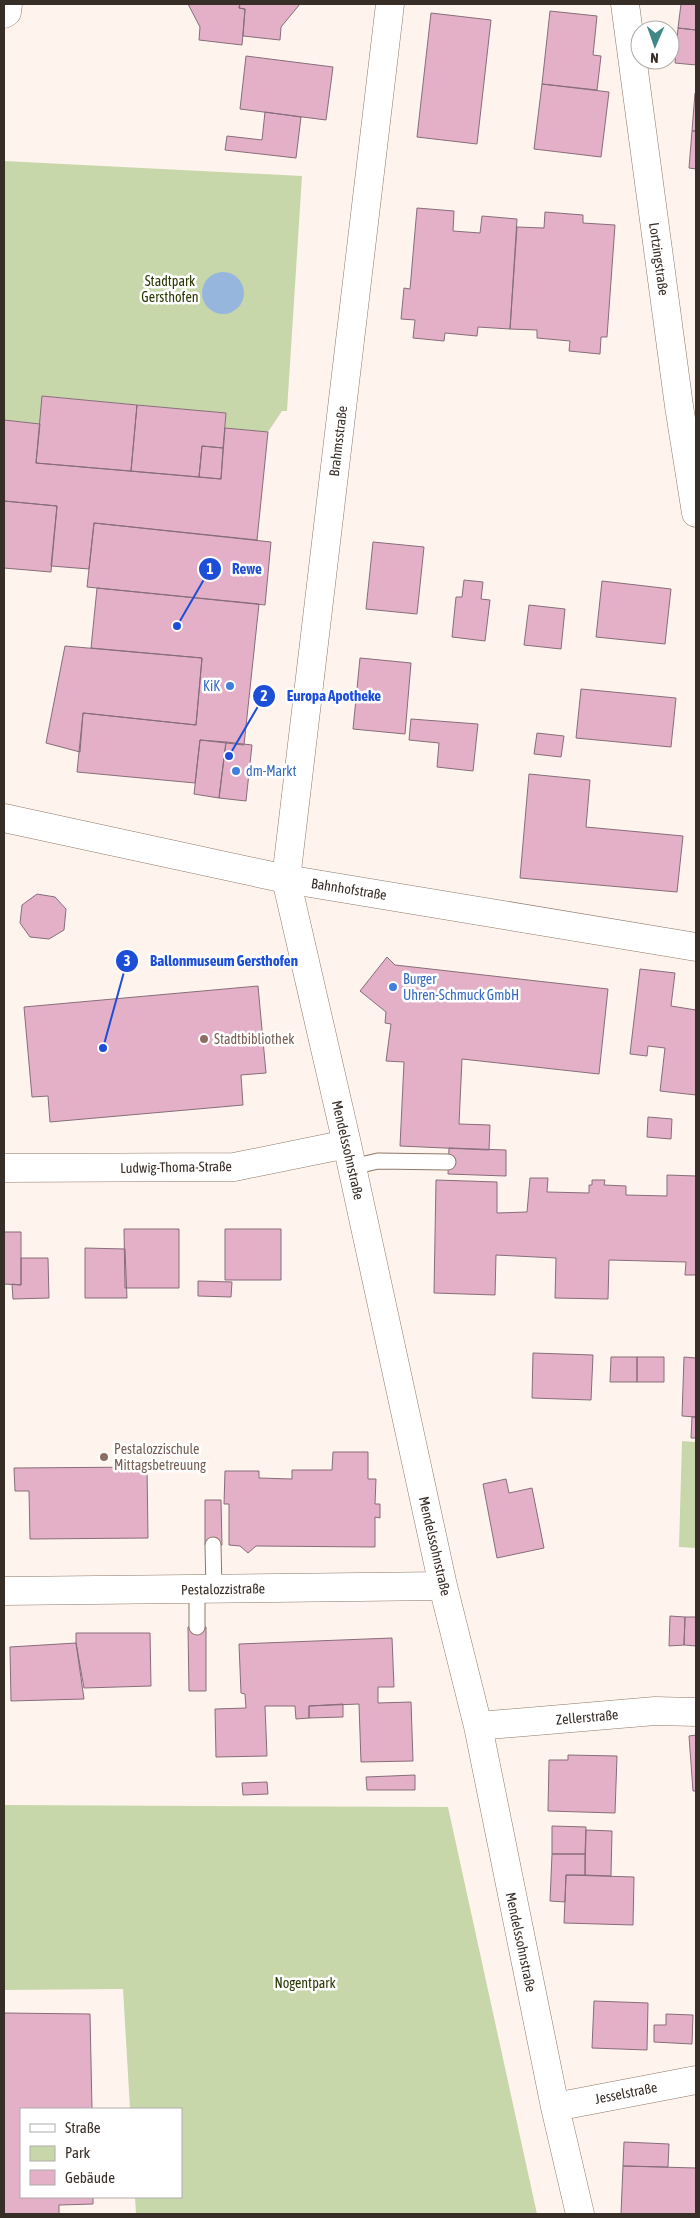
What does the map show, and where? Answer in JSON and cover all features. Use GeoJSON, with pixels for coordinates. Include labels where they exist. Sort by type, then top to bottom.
{"type":"FeatureCollection","features":[{"type":"Feature","properties":{"kind":"street"},"geometry":{"type":"LineString","coordinates":[[4,14],[7,12],[8,4]]}},
{"type":"Feature","properties":{"kind":"street","name":"Brahmsstraße"},"geometry":{"type":"LineString","coordinates":[[286,879],[390,4]]}},
{"type":"Feature","properties":{"kind":"street","name":"Lortzingstraße"},"geometry":{"type":"LineString","coordinates":[[625,4],[679,406],[696,513]]}},
{"type":"Feature","properties":{"kind":"street","name":"Bahnhofstraße"},"geometry":{"type":"LineString","coordinates":[[4,818],[286,879],[696,947]]}},
{"type":"Feature","properties":{"kind":"street","name":"Mendelssohnstraße"},"geometry":{"type":"LineString","coordinates":[[286,879],[443,1586],[478,1726],[555,2107],[580,2214]]}},
{"type":"Feature","properties":{"kind":"street","name":"Ludwig-Thoma-Straße"},"geometry":{"type":"LineString","coordinates":[[4,1168],[234,1167],[349,1156]]}},
{"type":"Feature","properties":{"kind":"street","name":"Pestalozzistraße"},"geometry":{"type":"LineString","coordinates":[[4,1591],[443,1586]]}},
{"type":"Feature","properties":{"kind":"street","name":"Zellerstraße"},"geometry":{"type":"LineString","coordinates":[[478,1726],[655,1711],[696,1712]]}},
{"type":"Feature","properties":{"kind":"street","name":"Jesselstraße"},"geometry":{"type":"LineString","coordinates":[[555,2107],[696,2080]]}},
{"type":"Feature","properties":{"kind":"lane"},"geometry":{"type":"LineString","coordinates":[[349,1156],[378,1160],[448,1162]]}},
{"type":"Feature","properties":{"kind":"lane"},"geometry":{"type":"LineString","coordinates":[[196,1627],[213,1545]]}},
{"type":"Feature","properties":{"kind":"green space","name":"Stadtpark Gersthofen"},"geometry":{"type":"Polygon","coordinates":[[[4,161],[302,176],[287,411],[282,411],[268,432],[225,428],[226,413],[43,396],[40,424],[4,420],[4,161]]]}},
{"type":"Feature","properties":{"kind":"green space"},"geometry":{"type":"Polygon","coordinates":[[[682,1441],[696,1442],[696,1548],[679,1547],[682,1441]]]}},
{"type":"Feature","properties":{"kind":"green space","name":"Nogentpark"},"geometry":{"type":"Polygon","coordinates":[[[4,1805],[448,1807],[537,2214],[136,2214],[135,2198],[182,2198],[182,2108],[130,2108],[123,1989],[4,1990],[4,1805]]]}},
{"type":"Feature","properties":{"kind":"water"},"geometry":{"type":"Polygon","coordinates":[[[223,272],[238,278],[244,293],[238,308],[223,314],[208,308],[202,293],[208,278],[223,272]]]}},
{"type":"Feature","properties":{"kind":"building"},"geometry":{"type":"Polygon","coordinates":[[[188,4],[240,4],[239,8],[245,9],[242,45],[199,40],[200,27],[188,4]]]}},
{"type":"Feature","properties":{"kind":"building"},"geometry":{"type":"Polygon","coordinates":[[[240,4],[300,4],[281,27],[280,40],[243,36],[245,9],[239,8],[240,4]]]}},
{"type":"Feature","properties":{"kind":"building"},"geometry":{"type":"Polygon","coordinates":[[[681,4],[696,4],[696,30],[680,28],[681,4]]]}},
{"type":"Feature","properties":{"kind":"building"},"geometry":{"type":"Polygon","coordinates":[[[550,11],[597,16],[593,55],[601,56],[597,90],[542,84],[550,11]]]}},
{"type":"Feature","properties":{"kind":"building"},"geometry":{"type":"Polygon","coordinates":[[[431,13],[491,20],[477,144],[417,137],[431,13]]]}},
{"type":"Feature","properties":{"kind":"building"},"geometry":{"type":"Polygon","coordinates":[[[680,28],[696,30],[696,65],[680,63],[680,28]]]}},
{"type":"Feature","properties":{"kind":"building"},"geometry":{"type":"Polygon","coordinates":[[[246,56],[333,67],[326,120],[240,109],[246,56]]]}},
{"type":"Feature","properties":{"kind":"building"},"geometry":{"type":"Polygon","coordinates":[[[542,84],[609,92],[601,157],[534,149],[542,84]]]}},
{"type":"Feature","properties":{"kind":"building"},"geometry":{"type":"Polygon","coordinates":[[[695,93],[696,131],[692,131],[695,93]]]}},
{"type":"Feature","properties":{"kind":"building"},"geometry":{"type":"Polygon","coordinates":[[[265,112],[301,117],[296,158],[225,150],[227,136],[262,140],[265,112]]]}},
{"type":"Feature","properties":{"kind":"building"},"geometry":{"type":"Polygon","coordinates":[[[692,131],[696,131],[696,169],[689,168],[692,131]]]}},
{"type":"Feature","properties":{"kind":"building"},"geometry":{"type":"Polygon","coordinates":[[[417,208],[454,211],[453,231],[480,233],[482,216],[517,219],[510,329],[478,327],[477,336],[445,333],[444,341],[413,338],[415,320],[401,319],[404,288],[410,289],[417,208]]]}},
{"type":"Feature","properties":{"kind":"building"},"geometry":{"type":"Polygon","coordinates":[[[545,212],[583,215],[583,223],[615,225],[607,337],[601,337],[600,354],[569,351],[570,341],[537,338],[537,330],[510,329],[517,227],[544,228],[545,212]]]}},
{"type":"Feature","properties":{"kind":"building"},"geometry":{"type":"Polygon","coordinates":[[[42,396],[137,405],[131,471],[36,463],[42,396]]]}},
{"type":"Feature","properties":{"kind":"building"},"geometry":{"type":"Polygon","coordinates":[[[137,405],[226,413],[223,448],[202,446],[199,477],[131,471],[137,405]]]}},
{"type":"Feature","properties":{"kind":"building"},"geometry":{"type":"Polygon","coordinates":[[[4,420],[40,424],[36,463],[221,479],[225,428],[268,432],[257,540],[94,523],[89,569],[51,566],[57,506],[4,501],[4,420]]]}},
{"type":"Feature","properties":{"kind":"building"},"geometry":{"type":"Polygon","coordinates":[[[202,446],[223,448],[221,479],[199,477],[202,446]]]}},
{"type":"Feature","properties":{"kind":"building"},"geometry":{"type":"Polygon","coordinates":[[[4,501],[57,506],[51,572],[4,568],[4,501]]]}},
{"type":"Feature","properties":{"kind":"building"},"geometry":{"type":"Polygon","coordinates":[[[94,523],[271,542],[265,605],[87,587],[94,523]]]}},
{"type":"Feature","properties":{"kind":"building"},"geometry":{"type":"Polygon","coordinates":[[[373,542],[424,547],[417,614],[366,609],[373,542]]]}},
{"type":"Feature","properties":{"kind":"building"},"geometry":{"type":"Polygon","coordinates":[[[464,580],[483,582],[481,599],[490,600],[485,641],[452,637],[456,597],[462,597],[464,580]]]}},
{"type":"Feature","properties":{"kind":"building"},"geometry":{"type":"Polygon","coordinates":[[[602,581],[671,589],[665,644],[596,637],[602,581]]]}},
{"type":"Feature","properties":{"kind":"building"},"geometry":{"type":"Polygon","coordinates":[[[97,588],[259,604],[244,745],[200,740],[195,783],[77,772],[83,713],[196,725],[202,658],[91,648],[97,588]]]}},
{"type":"Feature","properties":{"kind":"building"},"geometry":{"type":"Polygon","coordinates":[[[529,605],[565,609],[561,649],[524,645],[529,605]]]}},
{"type":"Feature","properties":{"kind":"building"},"geometry":{"type":"Polygon","coordinates":[[[65,646],[202,658],[196,725],[83,713],[80,752],[46,743],[65,646]]]}},
{"type":"Feature","properties":{"kind":"building"},"geometry":{"type":"Polygon","coordinates":[[[360,658],[411,663],[405,734],[353,729],[360,658]]]}},
{"type":"Feature","properties":{"kind":"building"},"geometry":{"type":"Polygon","coordinates":[[[581,689],[676,698],[671,747],[576,738],[581,689]]]}},
{"type":"Feature","properties":{"kind":"building"},"geometry":{"type":"Polygon","coordinates":[[[411,719],[478,724],[473,771],[437,767],[439,743],[409,740],[411,719]]]}},
{"type":"Feature","properties":{"kind":"building"},"geometry":{"type":"Polygon","coordinates":[[[537,733],[564,736],[561,757],[534,754],[537,733]]]}},
{"type":"Feature","properties":{"kind":"building"},"geometry":{"type":"Polygon","coordinates":[[[200,740],[226,742],[219,798],[194,794],[200,740]]]}},
{"type":"Feature","properties":{"kind":"building","name":"dm-Markt"},"geometry":{"type":"Polygon","coordinates":[[[226,742],[252,745],[246,801],[219,798],[226,742]]]}},
{"type":"Feature","properties":{"kind":"building"},"geometry":{"type":"Polygon","coordinates":[[[529,774],[590,780],[586,827],[683,836],[677,892],[520,878],[529,774]]]}},
{"type":"Feature","properties":{"kind":"building"},"geometry":{"type":"Polygon","coordinates":[[[37,894],[55,897],[66,909],[64,930],[49,939],[30,937],[20,923],[22,905],[37,894]]]}},
{"type":"Feature","properties":{"kind":"building"},"geometry":{"type":"Polygon","coordinates":[[[387,957],[395,965],[608,989],[599,1074],[462,1059],[459,1124],[490,1125],[489,1150],[400,1146],[404,1062],[386,1061],[391,1024],[385,1023],[386,1012],[360,991],[387,957]]]}},
{"type":"Feature","properties":{"kind":"building"},"geometry":{"type":"Polygon","coordinates":[[[640,969],[675,973],[671,1006],[696,1010],[696,1095],[660,1091],[665,1048],[648,1046],[647,1056],[630,1054],[640,969]]]}},
{"type":"Feature","properties":{"kind":"building"},"geometry":{"type":"Polygon","coordinates":[[[258,986],[266,1073],[241,1075],[243,1105],[50,1122],[48,1096],[32,1097],[24,1007],[258,986]]]}},
{"type":"Feature","properties":{"kind":"building"},"geometry":{"type":"Polygon","coordinates":[[[648,1117],[672,1119],[671,1139],[647,1137],[648,1117]]]}},
{"type":"Feature","properties":{"kind":"building"},"geometry":{"type":"Polygon","coordinates":[[[449,1148],[506,1150],[506,1176],[448,1174],[449,1148]]]}},
{"type":"Feature","properties":{"kind":"building"},"geometry":{"type":"Polygon","coordinates":[[[667,1175],[696,1176],[696,1275],[685,1275],[686,1262],[609,1260],[608,1299],[555,1298],[556,1258],[496,1255],[495,1295],[434,1293],[436,1180],[497,1182],[497,1213],[527,1212],[530,1178],[548,1178],[547,1192],[589,1193],[589,1185],[592,1185],[592,1180],[605,1180],[604,1185],[626,1186],[626,1195],[667,1196],[667,1175]]]}},
{"type":"Feature","properties":{"kind":"building"},"geometry":{"type":"Polygon","coordinates":[[[124,1229],[179,1229],[179,1288],[125,1288],[124,1229]]]}},
{"type":"Feature","properties":{"kind":"building"},"geometry":{"type":"Polygon","coordinates":[[[225,1229],[281,1229],[281,1280],[225,1280],[225,1229]]]}},
{"type":"Feature","properties":{"kind":"building"},"geometry":{"type":"Polygon","coordinates":[[[4,1232],[21,1232],[21,1285],[4,1284],[4,1232]]]}},
{"type":"Feature","properties":{"kind":"building"},"geometry":{"type":"Polygon","coordinates":[[[85,1248],[125,1249],[127,1298],[85,1298],[85,1248]]]}},
{"type":"Feature","properties":{"kind":"building"},"geometry":{"type":"Polygon","coordinates":[[[21,1258],[48,1258],[49,1298],[13,1299],[12,1284],[21,1285],[21,1258]]]}},
{"type":"Feature","properties":{"kind":"building"},"geometry":{"type":"Polygon","coordinates":[[[198,1281],[232,1282],[231,1297],[198,1296],[198,1281]]]}},
{"type":"Feature","properties":{"kind":"building"},"geometry":{"type":"Polygon","coordinates":[[[533,1353],[593,1355],[591,1400],[532,1398],[533,1353]]]}},
{"type":"Feature","properties":{"kind":"building"},"geometry":{"type":"Polygon","coordinates":[[[611,1357],[637,1357],[637,1382],[610,1382],[611,1357]]]}},
{"type":"Feature","properties":{"kind":"building"},"geometry":{"type":"Polygon","coordinates":[[[637,1357],[664,1357],[664,1382],[637,1382],[637,1357]]]}},
{"type":"Feature","properties":{"kind":"building"},"geometry":{"type":"Polygon","coordinates":[[[684,1357],[696,1358],[696,1417],[682,1416],[684,1357]]]}},
{"type":"Feature","properties":{"kind":"building"},"geometry":{"type":"Polygon","coordinates":[[[692,1417],[696,1417],[696,1438],[691,1438],[692,1417]]]}},
{"type":"Feature","properties":{"kind":"building"},"geometry":{"type":"Polygon","coordinates":[[[333,1452],[368,1452],[368,1479],[376,1479],[375,1504],[380,1504],[380,1518],[375,1517],[375,1547],[256,1546],[248,1553],[240,1546],[229,1545],[229,1504],[224,1504],[225,1471],[259,1471],[259,1478],[292,1479],[292,1470],[332,1470],[333,1452]]]}},
{"type":"Feature","properties":{"kind":"building"},"geometry":{"type":"Polygon","coordinates":[[[147,1467],[148,1538],[30,1539],[29,1491],[15,1491],[14,1468],[147,1467]]]}},
{"type":"Feature","properties":{"kind":"building"},"geometry":{"type":"Polygon","coordinates":[[[506,1479],[509,1493],[532,1488],[544,1548],[497,1558],[483,1484],[506,1479]]]}},
{"type":"Feature","properties":{"kind":"building"},"geometry":{"type":"Polygon","coordinates":[[[205,1500],[221,1500],[222,1545],[205,1545],[205,1500]]]}},
{"type":"Feature","properties":{"kind":"building"},"geometry":{"type":"Polygon","coordinates":[[[670,1616],[685,1617],[684,1645],[669,1646],[670,1616]]]}},
{"type":"Feature","properties":{"kind":"building"},"geometry":{"type":"Polygon","coordinates":[[[685,1617],[696,1617],[696,1646],[684,1645],[685,1617]]]}},
{"type":"Feature","properties":{"kind":"building"},"geometry":{"type":"Polygon","coordinates":[[[188,1627],[206,1627],[206,1691],[189,1691],[188,1627]]]}},
{"type":"Feature","properties":{"kind":"building"},"geometry":{"type":"Polygon","coordinates":[[[76,1633],[150,1633],[151,1686],[84,1688],[76,1633]]]}},
{"type":"Feature","properties":{"kind":"building"},"geometry":{"type":"Polygon","coordinates":[[[392,1638],[394,1687],[378,1687],[378,1703],[411,1702],[413,1761],[361,1762],[359,1704],[309,1706],[309,1718],[296,1719],[295,1706],[265,1706],[267,1756],[216,1757],[215,1709],[246,1708],[245,1694],[241,1693],[239,1644],[392,1638]]]}},
{"type":"Feature","properties":{"kind":"building"},"geometry":{"type":"Polygon","coordinates":[[[76,1643],[84,1699],[11,1701],[10,1647],[76,1643]]]}},
{"type":"Feature","properties":{"kind":"building"},"geometry":{"type":"Polygon","coordinates":[[[343,1704],[343,1717],[309,1718],[309,1706],[343,1704]]]}},
{"type":"Feature","properties":{"kind":"building"},"geometry":{"type":"Polygon","coordinates":[[[696,1735],[696,1791],[693,1791],[689,1736],[696,1735]]]}},
{"type":"Feature","properties":{"kind":"building"},"geometry":{"type":"Polygon","coordinates":[[[568,1755],[617,1756],[615,1813],[548,1811],[549,1760],[568,1760],[568,1755]]]}},
{"type":"Feature","properties":{"kind":"building"},"geometry":{"type":"Polygon","coordinates":[[[415,1775],[415,1790],[367,1790],[366,1777],[415,1775]]]}},
{"type":"Feature","properties":{"kind":"building"},"geometry":{"type":"Polygon","coordinates":[[[267,1782],[268,1794],[243,1795],[242,1783],[267,1782]]]}},
{"type":"Feature","properties":{"kind":"building"},"geometry":{"type":"Polygon","coordinates":[[[552,1826],[586,1827],[585,1854],[552,1854],[552,1826]]]}},
{"type":"Feature","properties":{"kind":"building"},"geometry":{"type":"Polygon","coordinates":[[[586,1830],[612,1831],[611,1876],[585,1875],[586,1830]]]}},
{"type":"Feature","properties":{"kind":"building"},"geometry":{"type":"Polygon","coordinates":[[[552,1854],[585,1854],[585,1875],[566,1875],[565,1902],[550,1901],[552,1854]]]}},
{"type":"Feature","properties":{"kind":"building"},"geometry":{"type":"Polygon","coordinates":[[[566,1875],[634,1877],[633,1925],[564,1923],[566,1875]]]}},
{"type":"Feature","properties":{"kind":"building"},"geometry":{"type":"Polygon","coordinates":[[[594,2001],[648,2003],[647,2050],[592,2048],[594,2001]]]}},
{"type":"Feature","properties":{"kind":"building"},"geometry":{"type":"Polygon","coordinates":[[[4,2013],[90,2014],[92,2108],[20,2108],[20,2198],[93,2198],[93,2204],[59,2205],[59,2214],[4,2214],[4,2013]]]}},
{"type":"Feature","properties":{"kind":"building"},"geometry":{"type":"Polygon","coordinates":[[[666,2014],[693,2015],[692,2044],[654,2042],[654,2025],[666,2025],[666,2014]]]}},
{"type":"Feature","properties":{"kind":"building"},"geometry":{"type":"Polygon","coordinates":[[[624,2142],[669,2144],[668,2167],[623,2166],[624,2142]]]}},
{"type":"Feature","properties":{"kind":"building"},"geometry":{"type":"Polygon","coordinates":[[[623,2166],[696,2168],[696,2214],[621,2214],[623,2166]]]}},
{"type":"Feature","properties":{"kind":"place","name":"Rewe"},"geometry":{"type":"Point","coordinates":[177,626]}},
{"type":"Feature","properties":{"kind":"place","name":"KiK"},"geometry":{"type":"Point","coordinates":[230,686]}},
{"type":"Feature","properties":{"kind":"place","name":"Europa Apotheke"},"geometry":{"type":"Point","coordinates":[229,756]}},
{"type":"Feature","properties":{"kind":"place","name":"dm-Markt"},"geometry":{"type":"Point","coordinates":[236,771]}},
{"type":"Feature","properties":{"kind":"place","name":"Burger Uhren-Schmuck GmbH"},"geometry":{"type":"Point","coordinates":[393,987]}},
{"type":"Feature","properties":{"kind":"place","name":"Stadtbibliothek"},"geometry":{"type":"Point","coordinates":[204,1039]}},
{"type":"Feature","properties":{"kind":"place","name":"Ballonmuseum Gersthofen"},"geometry":{"type":"Point","coordinates":[103,1048]}},
{"type":"Feature","properties":{"kind":"place","name":"Pestalozzischule Mittagsbetreuung"},"geometry":{"type":"Point","coordinates":[104,1457]}}]}
